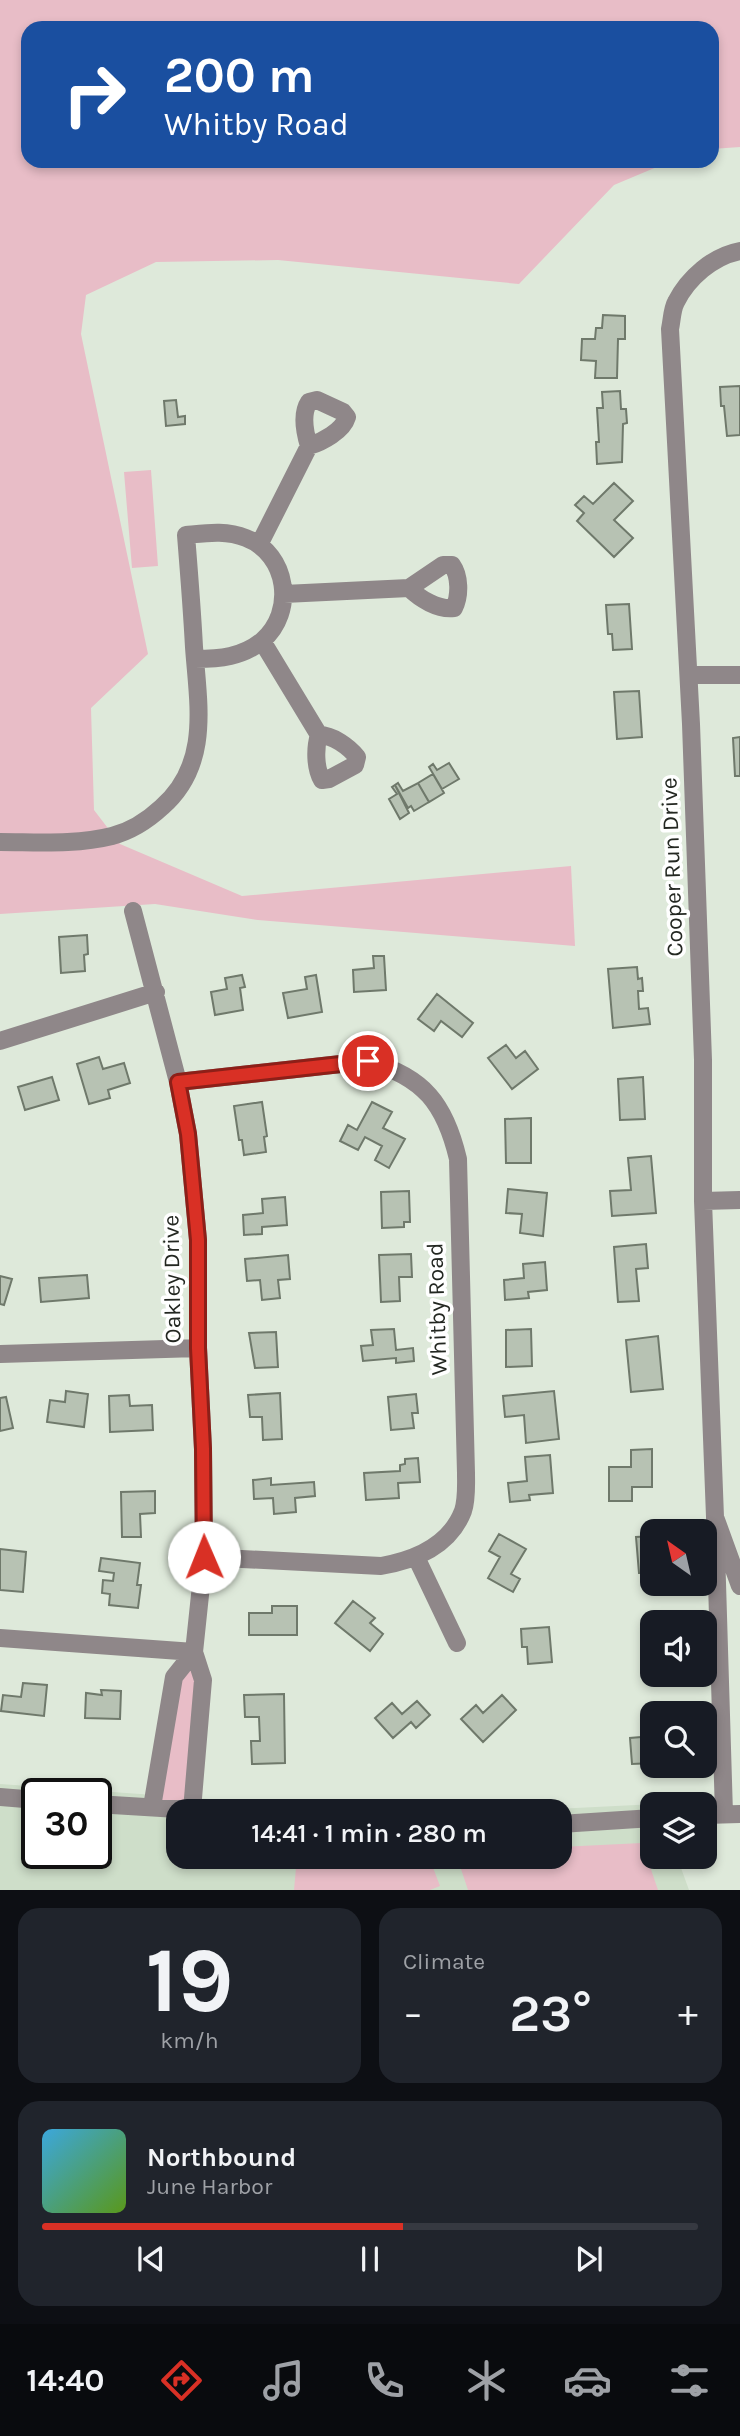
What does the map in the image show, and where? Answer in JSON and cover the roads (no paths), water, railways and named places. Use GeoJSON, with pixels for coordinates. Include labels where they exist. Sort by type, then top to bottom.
{"type":"FeatureCollection","features":[{"type":"Feature","properties":{"kind":"street","name":"Cooper Run Drive"},"geometry":{"type":"LineString","coordinates":[[732,1814],[715,1517],[703,1201],[703,1060],[689,675],[670,329],[675,303],[690,281],[710,263],[740,251]]}},
{"type":"Feature","properties":{"kind":"street"},"geometry":{"type":"LineString","coordinates":[[259,545],[309,446]]}},
{"type":"Feature","properties":{"kind":"street"},"geometry":{"type":"LineString","coordinates":[[0,842],[87,841],[115,835],[146,821],[170,800],[186,779],[196,751],[200,708],[195,659],[186,535],[226,533],[249,539],[259,545],[278,568],[284,603],[275,625],[262,641],[235,656],[195,659]]}},
{"type":"Feature","properties":{"kind":"street"},"geometry":{"type":"LineString","coordinates":[[284,594],[409,588]]}},
{"type":"Feature","properties":{"kind":"street"},"geometry":{"type":"LineString","coordinates":[[262,641],[319,735]]}},
{"type":"Feature","properties":{"kind":"street"},"geometry":{"type":"LineString","coordinates":[[689,675],[740,675]]}},
{"type":"Feature","properties":{"kind":"street","name":"Oakley Drive"},"geometry":{"type":"LineString","coordinates":[[133,911],[178,1082],[188,1134],[198,1240],[204,1557],[194,1652]]}},
{"type":"Feature","properties":{"kind":"street"},"geometry":{"type":"LineString","coordinates":[[0,1041],[156,992]]}},
{"type":"Feature","properties":{"kind":"street","name":"Whitby Road"},"geometry":{"type":"LineString","coordinates":[[178,1082],[368,1061],[391,1068],[420,1084],[440,1108],[452,1133],[458,1159],[467,1473],[464,1508],[455,1526],[432,1548],[407,1562],[381,1566],[204,1557]]}},
{"type":"Feature","properties":{"kind":"street"},"geometry":{"type":"LineString","coordinates":[[703,1201],[740,1200]]}},
{"type":"Feature","properties":{"kind":"street"},"geometry":{"type":"LineString","coordinates":[[0,1354],[198,1348]]}},
{"type":"Feature","properties":{"kind":"street","name":"Cooper Run Drive"},"geometry":{"type":"LineString","coordinates":[[715,1517],[740,1586]]}},
{"type":"Feature","properties":{"kind":"street"},"geometry":{"type":"LineString","coordinates":[[416,1557],[457,1643]]}},
{"type":"Feature","properties":{"kind":"street"},"geometry":{"type":"LineString","coordinates":[[0,1638],[194,1652]]}},
{"type":"Feature","properties":{"kind":"street"},"geometry":{"type":"LineString","coordinates":[[152,1807],[174,1678],[194,1652]]}},
{"type":"Feature","properties":{"kind":"street"},"geometry":{"type":"LineString","coordinates":[[194,1652],[204,1680],[201,1799]]}},
{"type":"Feature","properties":{"kind":"street"},"geometry":{"type":"LineString","coordinates":[[0,1797],[21,1799]]}},
{"type":"Feature","properties":{"kind":"street"},"geometry":{"type":"LineString","coordinates":[[112,1805],[166,1808]]}},
{"type":"Feature","properties":{"kind":"street"},"geometry":{"type":"LineString","coordinates":[[572,1823],[640,1819]]}}]}
